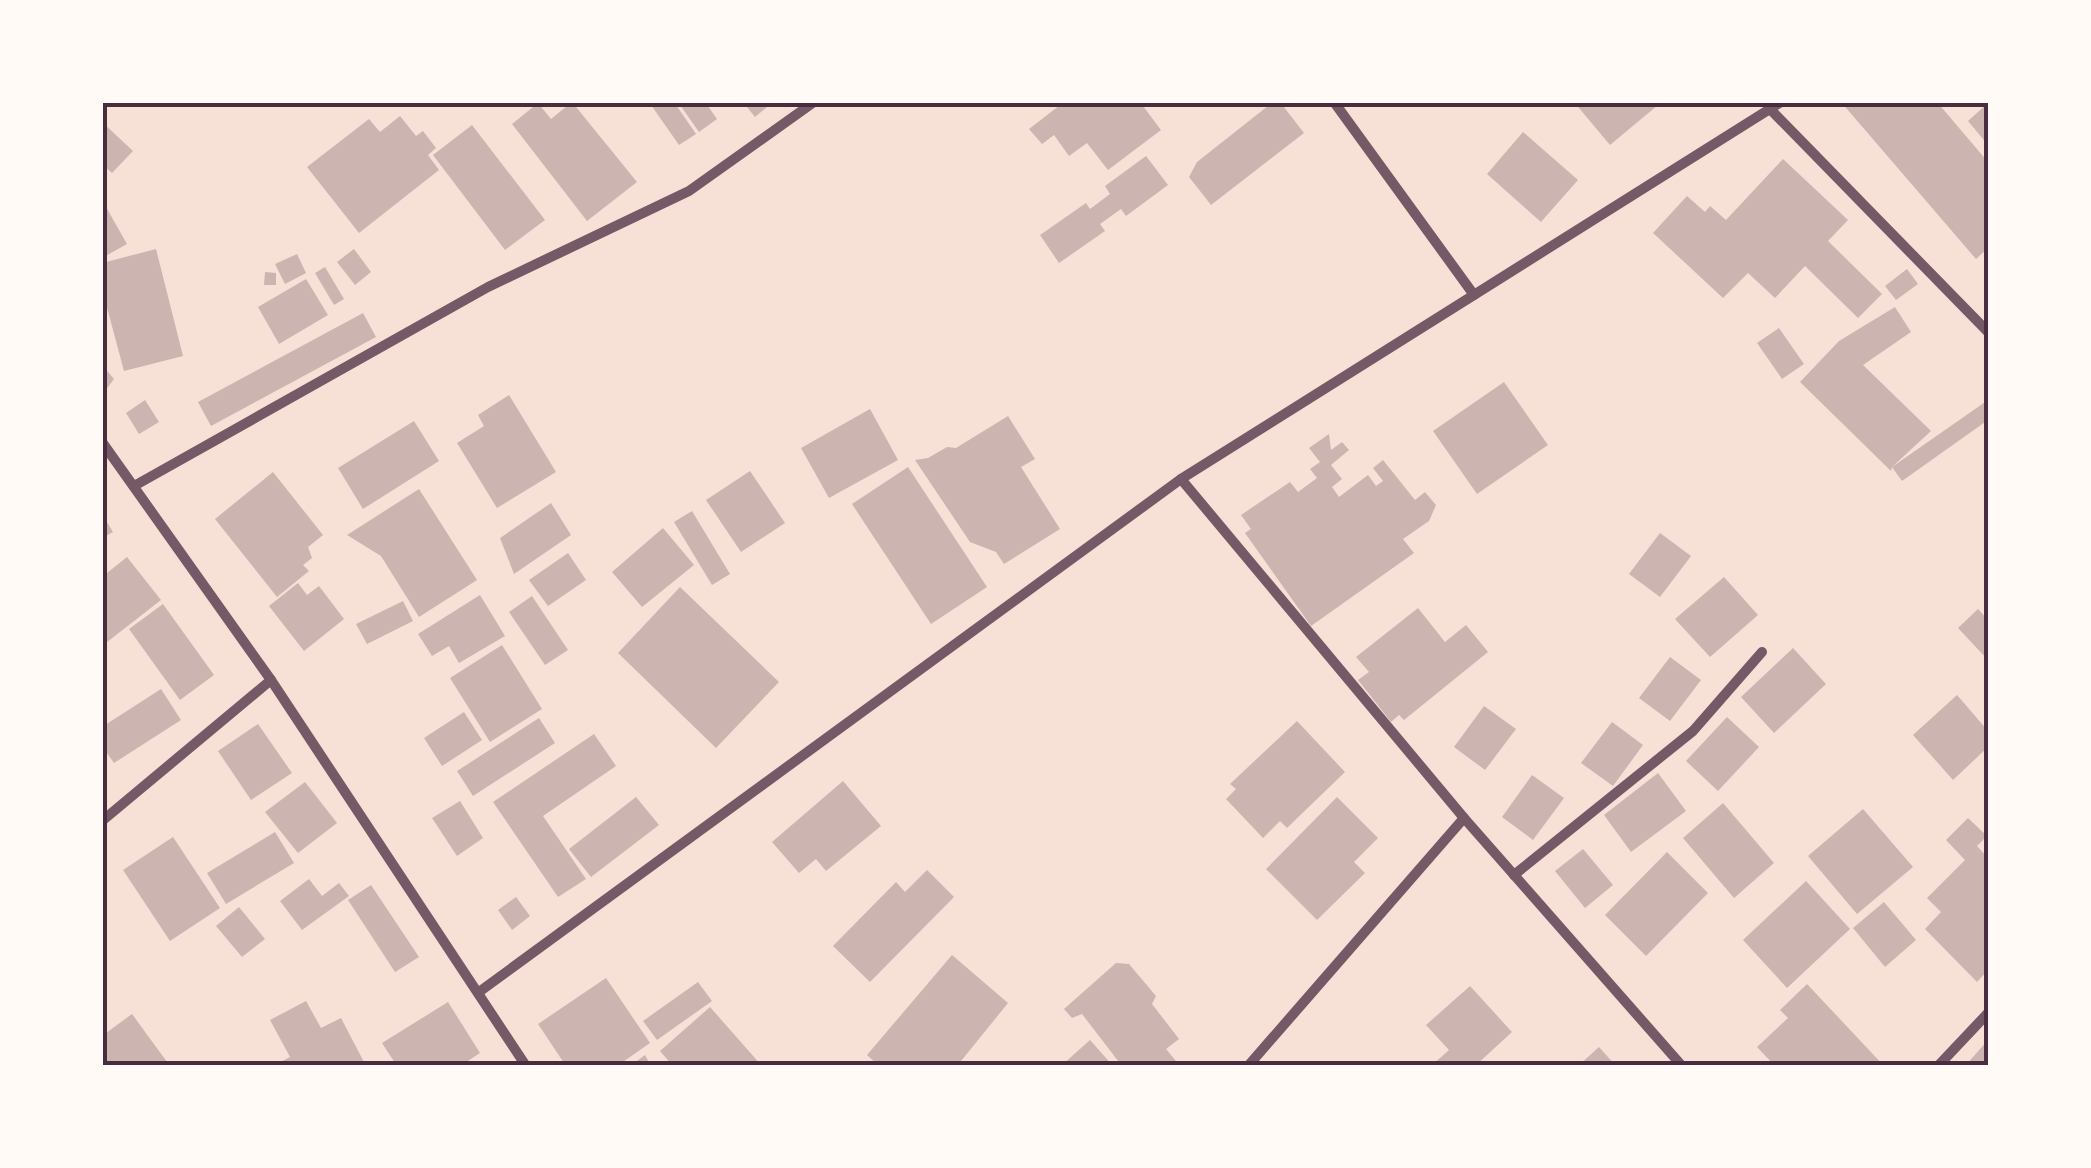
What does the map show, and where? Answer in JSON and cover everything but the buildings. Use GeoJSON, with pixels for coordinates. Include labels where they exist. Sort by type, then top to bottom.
{"type":"FeatureCollection","features":[{"type":"Feature","properties":{"kind":"street"},"geometry":{"type":"LineString","coordinates":[[134,486],[488,287],[689,191],[814,102]]}},
{"type":"Feature","properties":{"kind":"street"},"geometry":{"type":"LineString","coordinates":[[1334,102],[1474,295]]}},
{"type":"Feature","properties":{"kind":"street"},"geometry":{"type":"LineString","coordinates":[[479,992],[1181,479],[1776,106],[1988,332]]}},
{"type":"Feature","properties":{"kind":"street"},"geometry":{"type":"LineString","coordinates":[[102,442],[271,680],[526,1066]]}},
{"type":"Feature","properties":{"kind":"street"},"geometry":{"type":"LineString","coordinates":[[1181,479],[1464,818],[1682,1066]]}},
{"type":"Feature","properties":{"kind":"street"},"geometry":{"type":"LineString","coordinates":[[1514,875],[1693,731],[1762,652]]}},
{"type":"Feature","properties":{"kind":"street"},"geometry":{"type":"LineString","coordinates":[[102,821],[271,680]]}},
{"type":"Feature","properties":{"kind":"street"},"geometry":{"type":"LineString","coordinates":[[1248,1066],[1464,818]]}},
{"type":"Feature","properties":{"kind":"street"},"geometry":{"type":"LineString","coordinates":[[1938,1066],[1988,1013]]}}]}
